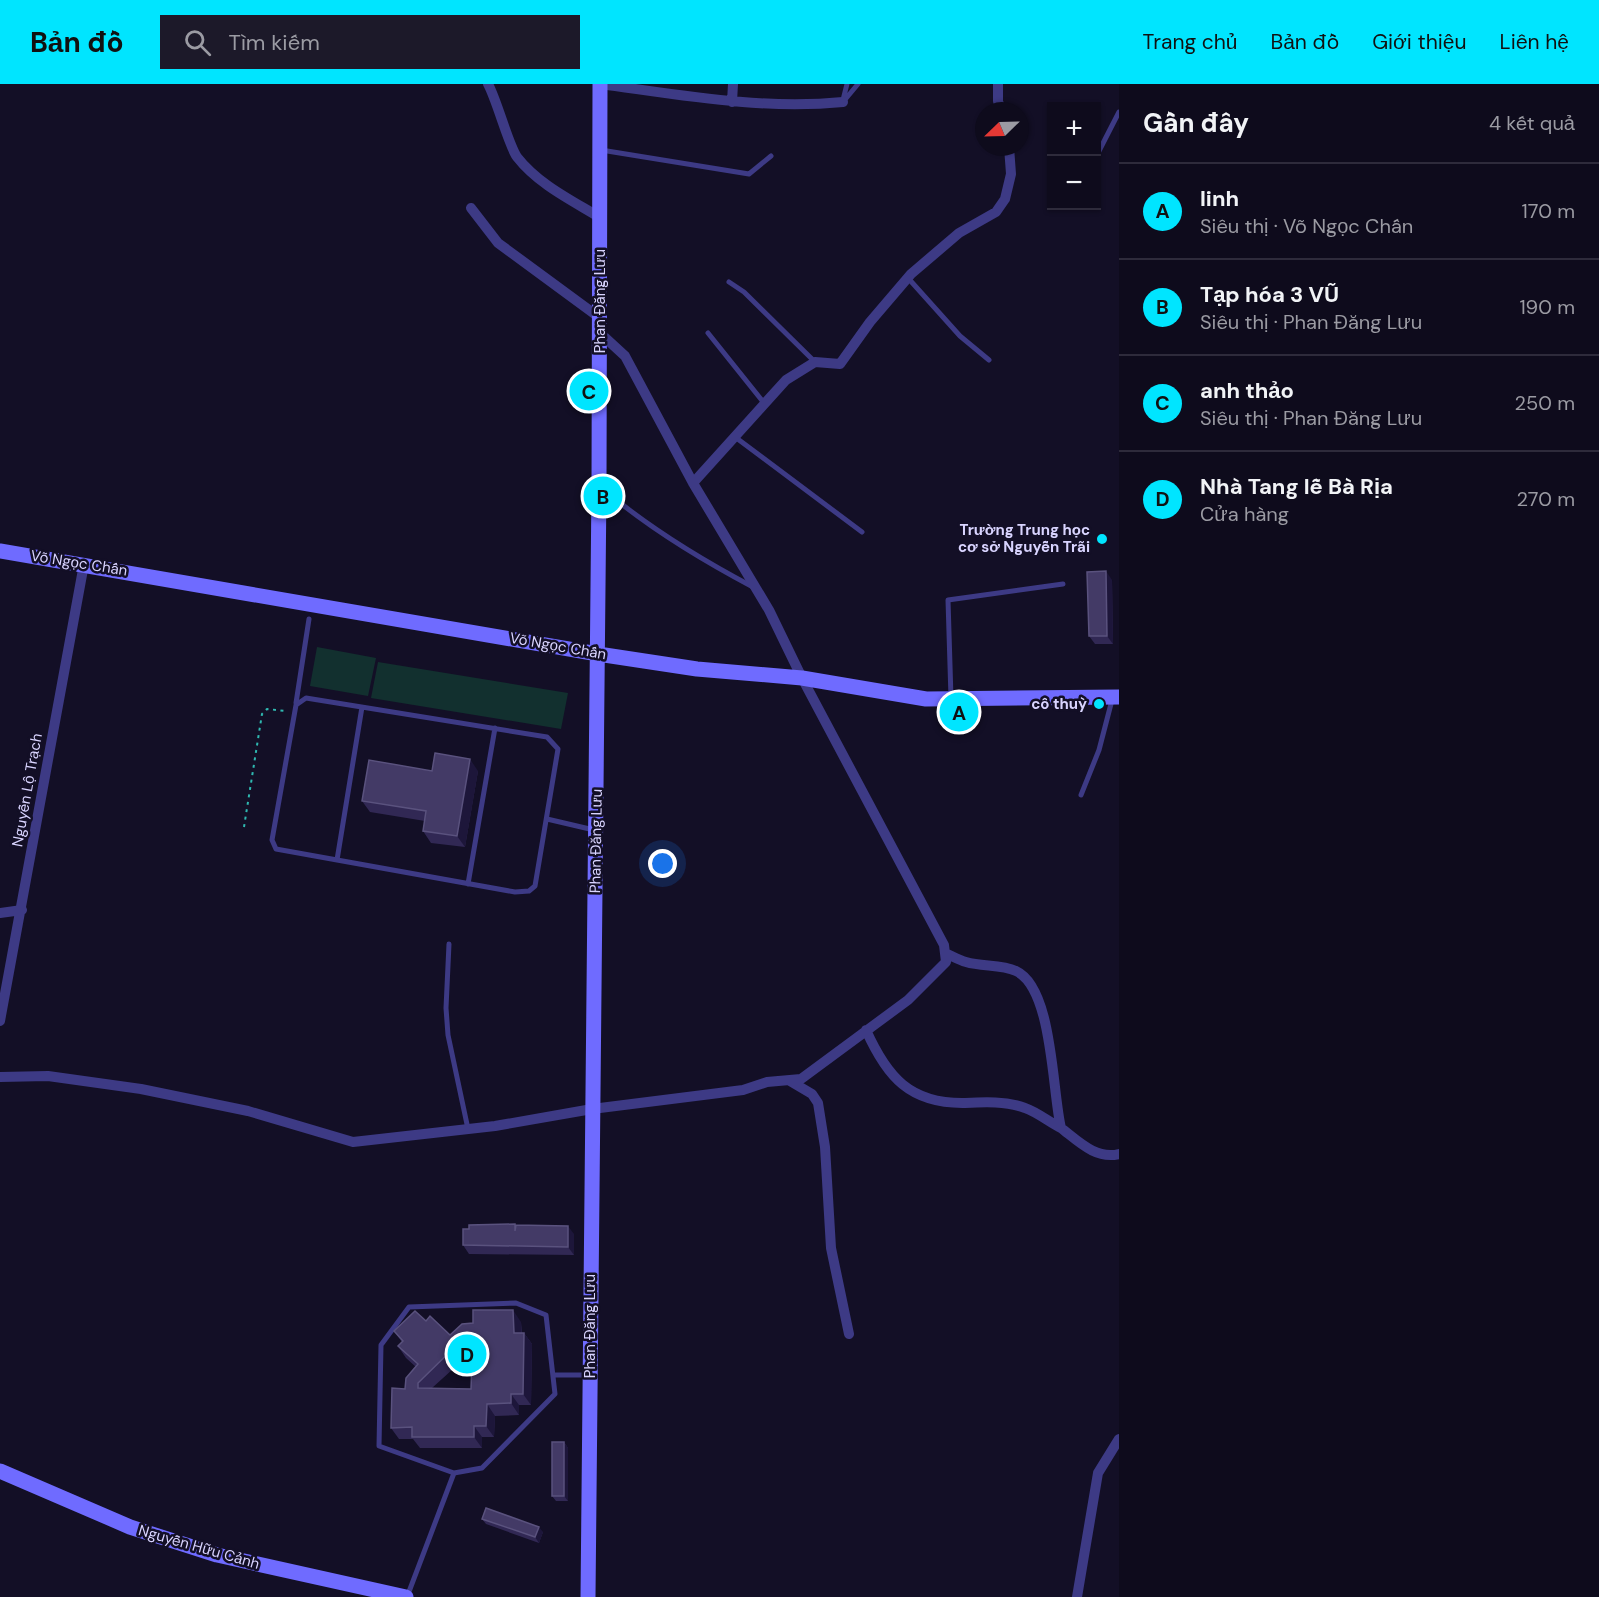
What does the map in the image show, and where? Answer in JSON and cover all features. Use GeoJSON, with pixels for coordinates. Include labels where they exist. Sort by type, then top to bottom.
{"type":"FeatureCollection","features":[{"type":"Feature","properties":{"kind":"street"},"geometry":{"type":"LineString","coordinates":[[488,84],[498,103],[516,156],[547,186],[599,217]]}},
{"type":"Feature","properties":{"kind":"street"},"geometry":{"type":"LineString","coordinates":[[600,84],[732,102],[807,105],[843,102]]}},
{"type":"Feature","properties":{"kind":"street","name":"Phan Đăng Lưu"},"geometry":{"type":"LineString","coordinates":[[588,1597],[598,654],[600,84]]}},
{"type":"Feature","properties":{"kind":"street"},"geometry":{"type":"LineString","coordinates":[[732,102],[733,84]]}},
{"type":"Feature","properties":{"kind":"street"},"geometry":{"type":"LineString","coordinates":[[998,84],[998,102]]}},
{"type":"Feature","properties":{"kind":"street"},"geometry":{"type":"LineString","coordinates":[[693,483],[786,380],[815,362],[840,364],[870,322],[908,278],[959,233],[996,212],[1005,199],[1011,174],[1010,156]]}},
{"type":"Feature","properties":{"kind":"street"},"geometry":{"type":"LineString","coordinates":[[0,1077],[48,1076],[141,1089],[248,1111],[353,1142],[468,1129],[592,1109],[743,1090],[767,1082],[801,1079],[915,992],[946,962],[944,945],[757,589],[693,483],[625,356],[600,325],[537,268],[498,243],[471,208]]}},
{"type":"Feature","properties":{"kind":"street","name":"Võ Ngọc Chấn"},"geometry":{"type":"LineString","coordinates":[[0,551],[598,654],[697,669],[802,678],[907,697],[951,699],[1116,697]]}},
{"type":"Feature","properties":{"kind":"street","name":"Nguyễn Lộ Trạch"},"geometry":{"type":"LineString","coordinates":[[0,1021],[84,564]]}},
{"type":"Feature","properties":{"kind":"street"},"geometry":{"type":"LineString","coordinates":[[0,913],[22,910]]}},
{"type":"Feature","properties":{"kind":"street"},"geometry":{"type":"LineString","coordinates":[[945,953],[966,962],[1017,971],[1027,979],[1035,991],[1046,1029],[1061,1128]]}},
{"type":"Feature","properties":{"kind":"street"},"geometry":{"type":"LineString","coordinates":[[866,1030],[884,1066],[915,1094],[928,1100],[953,1103],[985,1102],[1025,1108],[1061,1128],[1090,1150],[1107,1157],[1119,1154]]}},
{"type":"Feature","properties":{"kind":"street"},"geometry":{"type":"LineString","coordinates":[[789,1081],[812,1094],[818,1103],[825,1147],[831,1248],[849,1334]]}},
{"type":"Feature","properties":{"kind":"street"},"geometry":{"type":"LineString","coordinates":[[1077,1597],[1098,1473],[1119,1439]]}},
{"type":"Feature","properties":{"kind":"street","name":"Nguyễn Hữu Cảnh"},"geometry":{"type":"LineString","coordinates":[[0,1471],[130,1527],[217,1555],[406,1597]]}},
{"type":"Feature","properties":{"kind":"lane"},"geometry":{"type":"LineString","coordinates":[[843,102],[847,84]]}},
{"type":"Feature","properties":{"kind":"lane"},"geometry":{"type":"LineString","coordinates":[[843,102],[858,84]]}},
{"type":"Feature","properties":{"kind":"lane"},"geometry":{"type":"LineString","coordinates":[[1101,147],[1119,112]]}},
{"type":"Feature","properties":{"kind":"lane"},"geometry":{"type":"LineString","coordinates":[[599,150],[749,174],[771,156]]}},
{"type":"Feature","properties":{"kind":"lane"},"geometry":{"type":"LineString","coordinates":[[908,278],[960,336],[989,360]]}},
{"type":"Feature","properties":{"kind":"lane"},"geometry":{"type":"LineString","coordinates":[[729,282],[744,292],[815,362]]}},
{"type":"Feature","properties":{"kind":"lane"},"geometry":{"type":"LineString","coordinates":[[708,333],[764,403]]}},
{"type":"Feature","properties":{"kind":"lane"},"geometry":{"type":"LineString","coordinates":[[735,437],[862,532]]}},
{"type":"Feature","properties":{"kind":"lane"},"geometry":{"type":"LineString","coordinates":[[599,486],[618,502],[700,559],[757,589]]}},
{"type":"Feature","properties":{"kind":"lane"},"geometry":{"type":"LineString","coordinates":[[951,699],[948,600],[1063,584]]}},
{"type":"Feature","properties":{"kind":"lane"},"geometry":{"type":"LineString","coordinates":[[296,705],[306,698],[547,737],[554,742],[558,749],[535,886],[528,891],[515,892],[276,849],[272,840],[309,619]]}},
{"type":"Feature","properties":{"kind":"lane"},"geometry":{"type":"LineString","coordinates":[[1081,795],[1099,750],[1116,697]]}},
{"type":"Feature","properties":{"kind":"lane"},"geometry":{"type":"LineString","coordinates":[[337,860],[362,707]]}},
{"type":"Feature","properties":{"kind":"lane"},"geometry":{"type":"LineString","coordinates":[[468,884],[495,728]]}},
{"type":"Feature","properties":{"kind":"lane"},"geometry":{"type":"LineString","coordinates":[[547,819],[596,830]]}},
{"type":"Feature","properties":{"kind":"lane"},"geometry":{"type":"LineString","coordinates":[[449,944],[446,1008],[448,1035],[468,1129]]}},
{"type":"Feature","properties":{"kind":"lane"},"geometry":{"type":"LineString","coordinates":[[516,1303],[546,1315],[555,1394],[482,1468],[454,1473],[379,1446],[381,1345],[409,1307],[516,1303]]}},
{"type":"Feature","properties":{"kind":"lane"},"geometry":{"type":"LineString","coordinates":[[553,1375],[590,1375]]}},
{"type":"Feature","properties":{"kind":"lane"},"geometry":{"type":"LineString","coordinates":[[406,1597],[454,1473]]}},
{"type":"Feature","properties":{"kind":"path"},"geometry":{"type":"LineString","coordinates":[[244,827],[262,714],[267,709],[295,712]]}},
{"type":"Feature","properties":{"kind":"green space"},"geometry":{"type":"Polygon","coordinates":[[[317,647],[376,658],[368,696],[310,686],[317,647]]]}},
{"type":"Feature","properties":{"kind":"green space"},"geometry":{"type":"Polygon","coordinates":[[[378,662],[568,693],[561,729],[371,698],[378,662]]]}},
{"type":"Feature","properties":{"kind":"building"},"geometry":{"type":"Polygon","coordinates":[[[1106,571],[1107,636],[1089,636],[1087,572],[1106,571]]]}},
{"type":"Feature","properties":{"kind":"building"},"geometry":{"type":"Polygon","coordinates":[[[435,753],[470,759],[457,836],[423,831],[426,811],[362,801],[369,760],[432,771],[435,753]]]}},
{"type":"Feature","properties":{"kind":"building"},"geometry":{"type":"Polygon","coordinates":[[[515,1224],[515,1231],[516,1225],[568,1226],[568,1247],[463,1245],[463,1229],[469,1229],[469,1225],[515,1224]]]}},
{"type":"Feature","properties":{"kind":"building"},"geometry":{"type":"Polygon","coordinates":[[[473,1310],[513,1310],[514,1333],[524,1333],[523,1394],[511,1394],[511,1403],[487,1404],[486,1426],[474,1426],[474,1437],[412,1437],[412,1427],[391,1428],[392,1388],[405,1389],[406,1378],[418,1364],[398,1346],[403,1341],[394,1331],[415,1311],[426,1321],[430,1316],[450,1335],[462,1324],[473,1323],[473,1310]],[[467,1335],[418,1383],[418,1388],[471,1389],[473,1336],[467,1335]]]}},
{"type":"Feature","properties":{"kind":"building"},"geometry":{"type":"Polygon","coordinates":[[[552,1442],[564,1442],[564,1496],[552,1496],[552,1442]]]}},
{"type":"Feature","properties":{"kind":"building"},"geometry":{"type":"Polygon","coordinates":[[[486,1508],[539,1527],[535,1537],[482,1519],[486,1508]]]}},
{"type":"Feature","properties":{"kind":"place","name":"anh thảo"},"geometry":{"type":"Point","coordinates":[589,391]}},
{"type":"Feature","properties":{"kind":"place","name":"Tạp hóa 3 VŨ"},"geometry":{"type":"Point","coordinates":[603,496]}},
{"type":"Feature","properties":{"kind":"place","name":"Trường Trung học cơ sở Nguyễn Trãi"},"geometry":{"type":"Point","coordinates":[1102,539]}},
{"type":"Feature","properties":{"kind":"place","name":"cô thuỳ"},"geometry":{"type":"Point","coordinates":[1099,704]}},
{"type":"Feature","properties":{"kind":"place","name":"linh"},"geometry":{"type":"Point","coordinates":[959,712]}},
{"type":"Feature","properties":{"kind":"place","name":"Nhà Tang lễ Bà Rịa"},"geometry":{"type":"Point","coordinates":[467,1354]}}]}
